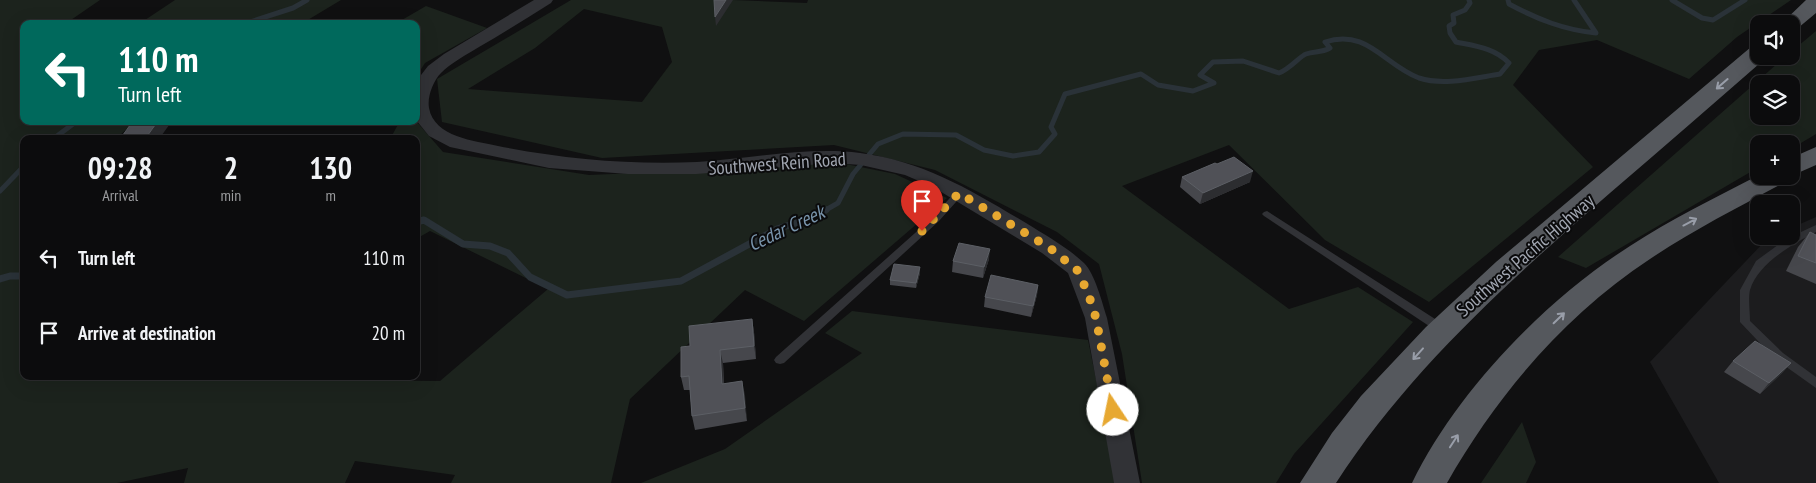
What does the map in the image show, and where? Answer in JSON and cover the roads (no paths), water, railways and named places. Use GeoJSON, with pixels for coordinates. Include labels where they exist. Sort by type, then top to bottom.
{"type":"FeatureCollection","features":[{"type":"Feature","properties":{"kind":"highway"},"geometry":{"type":"LineString","coordinates":[[1800,16],[1816,2]]}},
{"type":"Feature","properties":{"kind":"highway","name":"Southwest Pacific Highway"},"geometry":{"type":"LineString","coordinates":[[1317,483],[1337,450],[1380,396],[1442,329],[1530,248],[1750,60]]}},
{"type":"Feature","properties":{"kind":"highway"},"geometry":{"type":"LineString","coordinates":[[1800,163],[1816,155]]}},
{"type":"Feature","properties":{"kind":"highway"},"geometry":{"type":"LineString","coordinates":[[1429,483],[1454,440],[1493,387],[1565,312],[1632,258],[1668,235],[1760,185]]}},
{"type":"Feature","properties":{"kind":"street","name":"Southwest Rein Road"},"geometry":{"type":"LineString","coordinates":[[420,96],[427,79],[434,70],[450,58],[545,0]]}},
{"type":"Feature","properties":{"kind":"street","name":"Southwest Rein Road"},"geometry":{"type":"LineString","coordinates":[[420,109],[422,115],[436,132],[457,143],[494,152],[558,163],[628,168],[696,168],[800,158],[834,157],[862,159],[911,170],[940,182],[1050,248],[1077,270],[1088,293],[1096,318],[1127,483]]}},
{"type":"Feature","properties":{"kind":"lane"},"geometry":{"type":"LineString","coordinates":[[780,360],[936,219],[959,193]]}},
{"type":"Feature","properties":{"kind":"lane"},"geometry":{"type":"LineString","coordinates":[[1267,214],[1442,329]]}},
{"type":"Feature","properties":{"kind":"lane"},"geometry":{"type":"LineString","coordinates":[[1816,228],[1790,241],[1760,264],[1745,290],[1745,322],[1779,356],[1816,383]]}},
{"type":"Feature","properties":{"kind":"waterway"},"geometry":{"type":"LineString","coordinates":[[256,20],[293,8],[307,0]]}},
{"type":"Feature","properties":{"kind":"waterway","name":"Cedar Creek"},"geometry":{"type":"LineString","coordinates":[[824,211],[838,203],[853,174],[878,144],[903,134],[956,135],[984,150],[1013,156],[1039,152],[1055,134],[1051,127],[1065,94],[1141,74],[1158,85],[1193,91],[1214,83],[1200,75],[1213,62],[1243,61],[1279,73],[1306,54],[1330,48],[1325,42],[1340,39],[1364,44],[1395,65],[1419,78],[1449,81],[1500,74],[1509,63],[1503,58],[1484,48],[1456,42],[1450,33],[1449,26],[1454,23],[1453,15],[1465,10],[1470,3],[1469,0]]}},
{"type":"Feature","properties":{"kind":"waterway","name":"Cedar Creek"},"geometry":{"type":"LineString","coordinates":[[1508,0],[1509,4],[1551,23],[1584,32],[1596,33],[1574,0]]}},
{"type":"Feature","properties":{"kind":"waterway","name":"Cedar Creek"},"geometry":{"type":"LineString","coordinates":[[1672,0],[1702,18],[1713,20],[1745,0]]}},
{"type":"Feature","properties":{"kind":"waterway"},"geometry":{"type":"LineString","coordinates":[[58,135],[72,125]]}},
{"type":"Feature","properties":{"kind":"waterway"},"geometry":{"type":"LineString","coordinates":[[0,191],[20,170]]}},
{"type":"Feature","properties":{"kind":"waterway","name":"Cedar Creek"},"geometry":{"type":"LineString","coordinates":[[420,221],[424,220],[463,244],[490,246],[508,253],[530,277],[567,295],[681,281],[777,229],[811,218],[826,210]]}},
{"type":"Feature","properties":{"kind":"waterway","name":"Cedar Creek"},"geometry":{"type":"LineString","coordinates":[[0,279],[20,276]]}}]}
